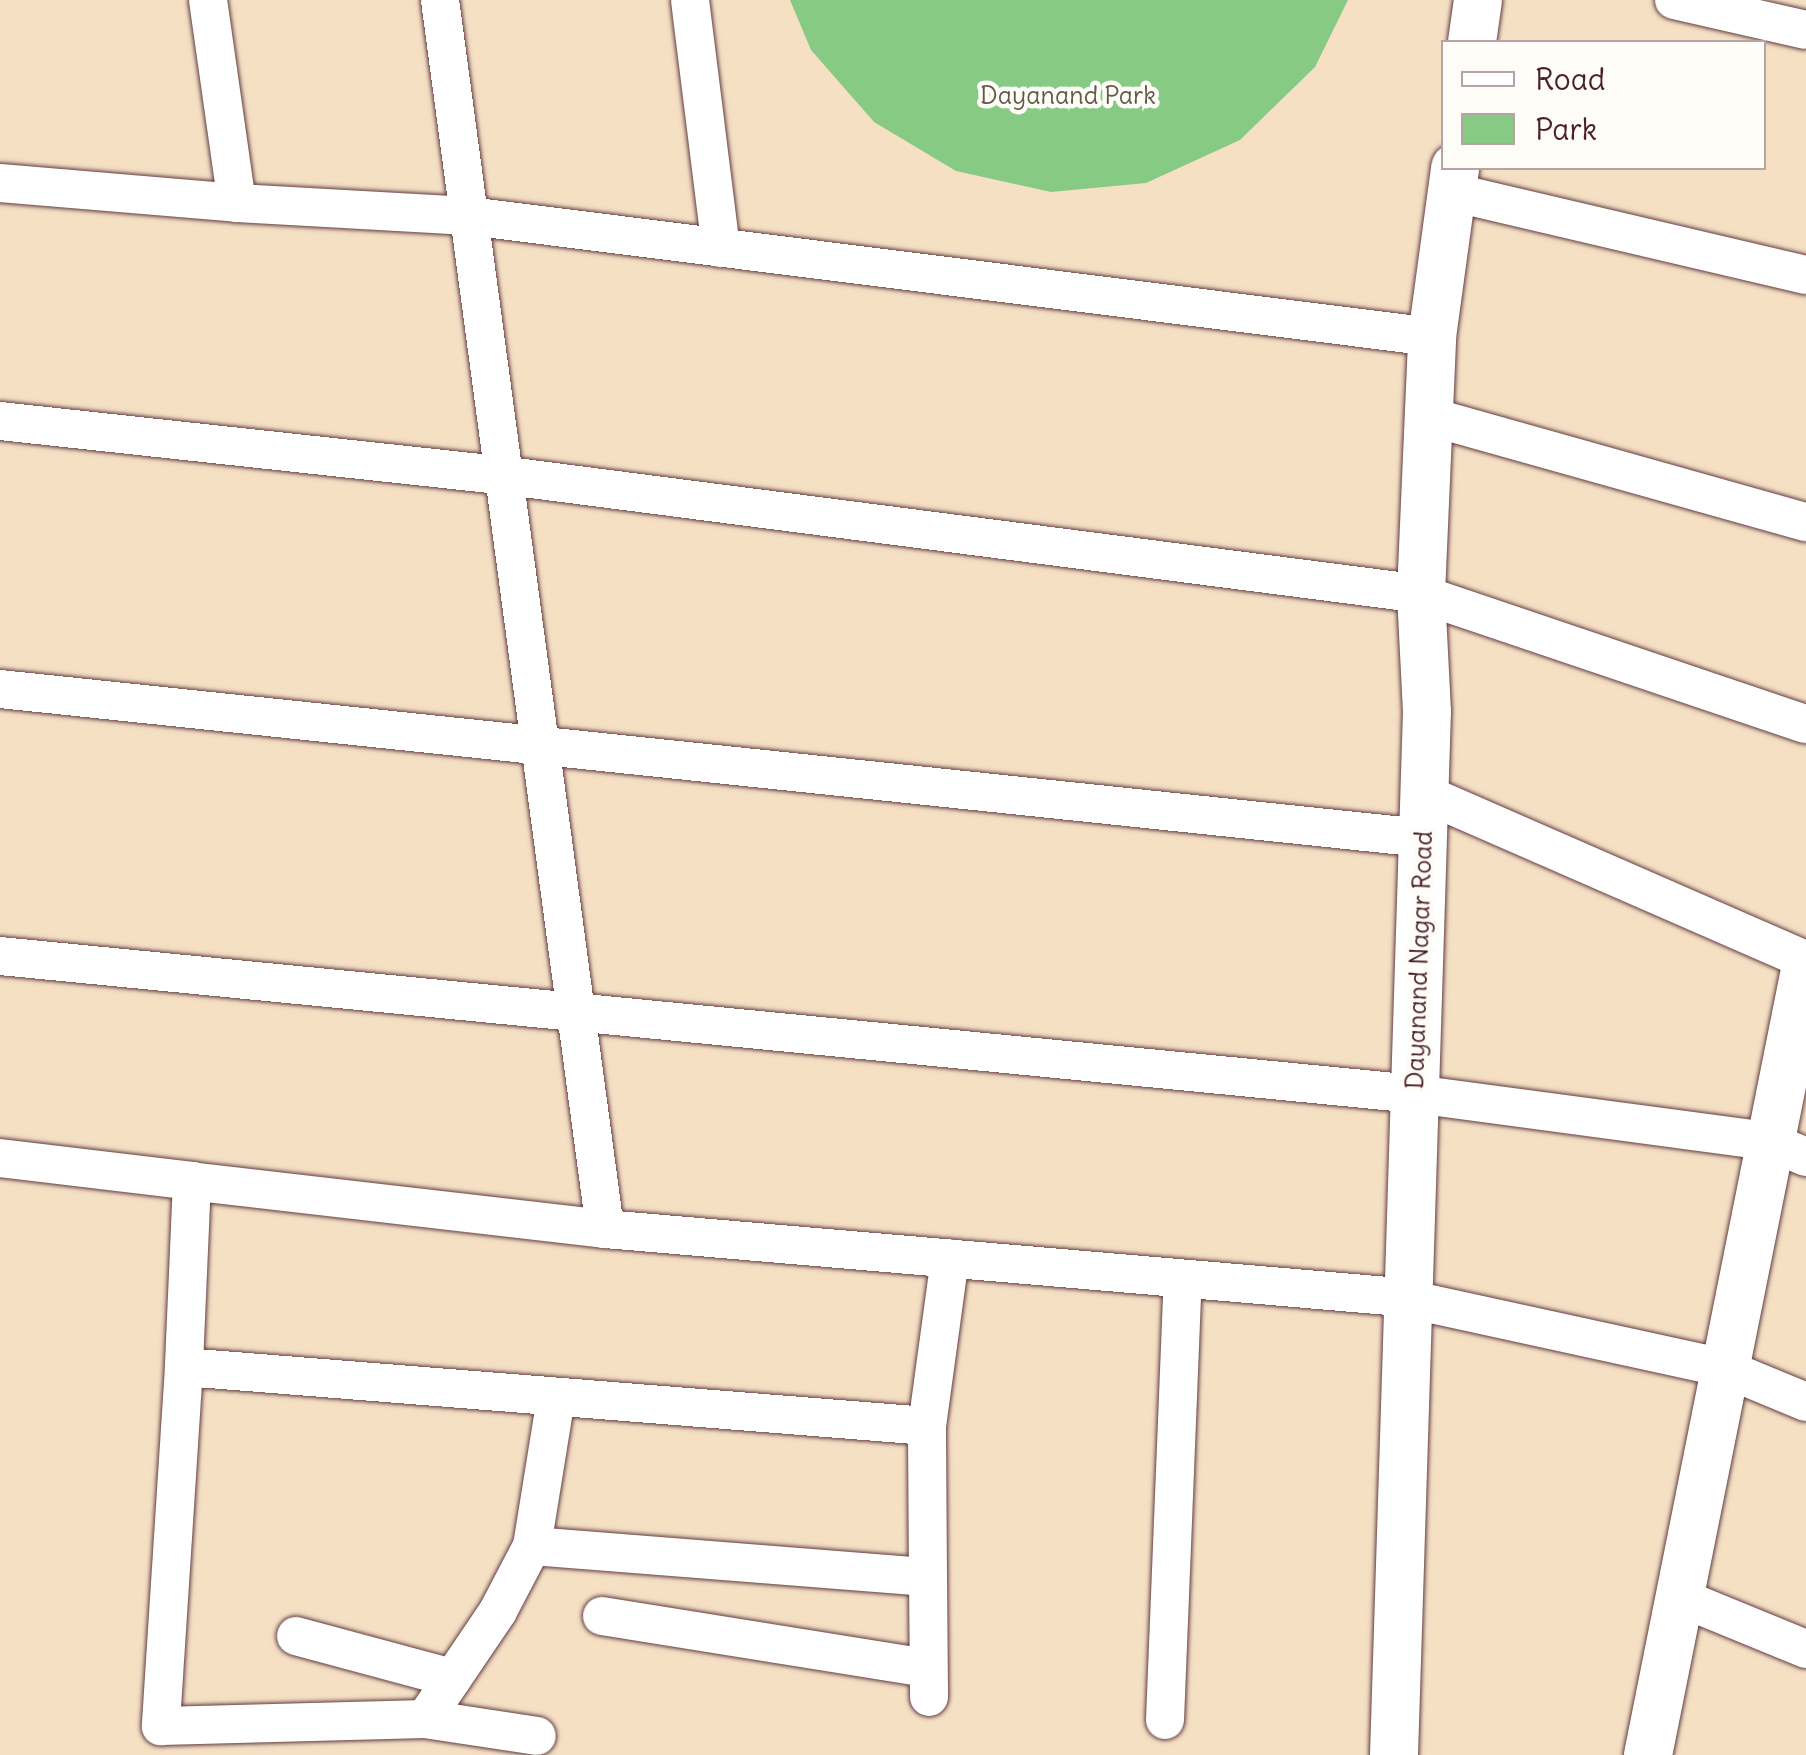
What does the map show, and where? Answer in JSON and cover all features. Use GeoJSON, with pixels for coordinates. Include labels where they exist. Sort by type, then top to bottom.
{"type":"FeatureCollection","features":[{"type":"Feature","properties":{"kind":"street"},"geometry":{"type":"LineString","coordinates":[[208,0],[237,202]]}},
{"type":"Feature","properties":{"kind":"street"},"geometry":{"type":"LineString","coordinates":[[440,0],[508,476],[604,1229]]}},
{"type":"Feature","properties":{"kind":"street"},"geometry":{"type":"LineString","coordinates":[[690,0],[721,248]]}},
{"type":"Feature","properties":{"kind":"street"},"geometry":{"type":"LineString","coordinates":[[1472,40],[1478,0]]}},
{"type":"Feature","properties":{"kind":"street"},"geometry":{"type":"LineString","coordinates":[[1674,0],[1806,30]]}},
{"type":"Feature","properties":{"kind":"street"},"geometry":{"type":"LineString","coordinates":[[1453,180],[1806,275]]}},
{"type":"Feature","properties":{"kind":"street","name":"Dayanand Nagar Road"},"geometry":{"type":"LineString","coordinates":[[1394,1755],[1427,712],[1421,594],[1432,337],[1453,180]]}},
{"type":"Feature","properties":{"kind":"street"},"geometry":{"type":"LineString","coordinates":[[0,183],[469,216],[1432,337]]}},
{"type":"Feature","properties":{"kind":"street"},"geometry":{"type":"LineString","coordinates":[[1428,416],[1806,522]]}},
{"type":"Feature","properties":{"kind":"street"},"geometry":{"type":"LineString","coordinates":[[0,421],[508,476],[1421,594],[1806,724]]}},
{"type":"Feature","properties":{"kind":"street"},"geometry":{"type":"LineString","coordinates":[[0,688],[542,744],[1423,816],[1806,962],[1787,1149],[1724,1368],[1648,1755]]}},
{"type":"Feature","properties":{"kind":"street"},"geometry":{"type":"LineString","coordinates":[[0,956],[1415,1094],[1787,1149]]}},
{"type":"Feature","properties":{"kind":"street"},"geometry":{"type":"LineString","coordinates":[[0,1158],[604,1229],[1409,1300],[1724,1368],[1806,1402]]}},
{"type":"Feature","properties":{"kind":"street"},"geometry":{"type":"LineString","coordinates":[[192,1181],[161,1740],[424,1719],[537,1736]]}},
{"type":"Feature","properties":{"kind":"street"},"geometry":{"type":"LineString","coordinates":[[602,1616],[928,1683],[927,1426],[950,1259]]}},
{"type":"Feature","properties":{"kind":"street"},"geometry":{"type":"LineString","coordinates":[[1165,1720],[1183,1280]]}},
{"type":"Feature","properties":{"kind":"street"},"geometry":{"type":"LineString","coordinates":[[184,1367],[927,1426]]}},
{"type":"Feature","properties":{"kind":"street"},"geometry":{"type":"LineString","coordinates":[[424,1719],[532,1546],[556,1397]]}},
{"type":"Feature","properties":{"kind":"street"},"geometry":{"type":"LineString","coordinates":[[532,1546],[928,1576]]}},
{"type":"Feature","properties":{"kind":"street"},"geometry":{"type":"LineString","coordinates":[[1679,1597],[1806,1649]]}},
{"type":"Feature","properties":{"kind":"street"},"geometry":{"type":"LineString","coordinates":[[296,1636],[452,1678]]}},
{"type":"Feature","properties":{"kind":"green space","name":"Dayanand Park"},"geometry":{"type":"Polygon","coordinates":[[[790,0],[1348,0],[1315,67],[1240,140],[1146,183],[1051,192],[956,171],[874,122],[811,50],[790,0]]]}}]}
